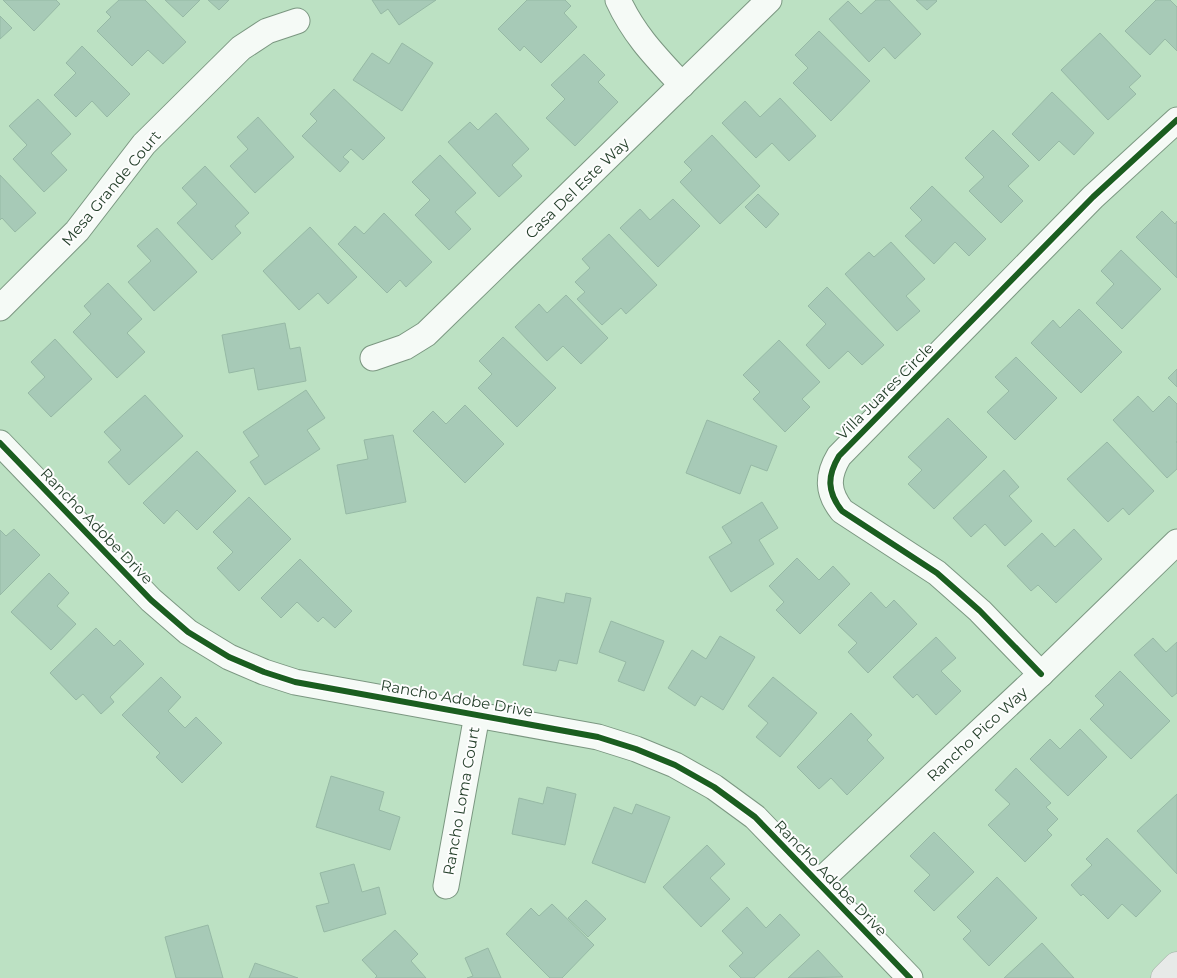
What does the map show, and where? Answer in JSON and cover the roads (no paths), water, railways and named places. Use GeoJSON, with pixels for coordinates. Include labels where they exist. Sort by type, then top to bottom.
{"type":"FeatureCollection","features":[{"type":"Feature","properties":{"kind":"main road"},"geometry":{"type":"LineString","coordinates":[[1165,978],[1177,966]]}},
{"type":"Feature","properties":{"kind":"street"},"geometry":{"type":"LineString","coordinates":[[618,0],[624,14],[641,41],[682,85]]}},
{"type":"Feature","properties":{"kind":"street","name":"Casa Del Este Way"},"geometry":{"type":"LineString","coordinates":[[373,358],[405,348],[426,334],[769,0]]}},
{"type":"Feature","properties":{"kind":"street","name":"Mesa Grande Court"},"geometry":{"type":"LineString","coordinates":[[0,308],[77,231],[144,144],[241,48],[267,31],[297,21]]}},
{"type":"Feature","properties":{"kind":"street","name":"Villa Juares Circle"},"geometry":{"type":"LineString","coordinates":[[1041,674],[980,611],[937,573],[842,511],[835,502],[831,491],[830,478],[832,466],[839,456],[1086,204],[1177,120]]}},
{"type":"Feature","properties":{"kind":"street","name":"Rancho Adobe Drive"},"geometry":{"type":"LineString","coordinates":[[0,443],[151,600],[188,632],[229,657],[264,672],[295,682],[598,737],[636,749],[675,765],[714,787],[754,817],[910,978]]}},
{"type":"Feature","properties":{"kind":"street","name":"Rancho Pico Way"},"geometry":{"type":"LineString","coordinates":[[819,882],[1041,674],[1177,542]]}},
{"type":"Feature","properties":{"kind":"street","name":"Rancho Loma Court"},"geometry":{"type":"LineString","coordinates":[[446,886],[477,715]]}}]}
